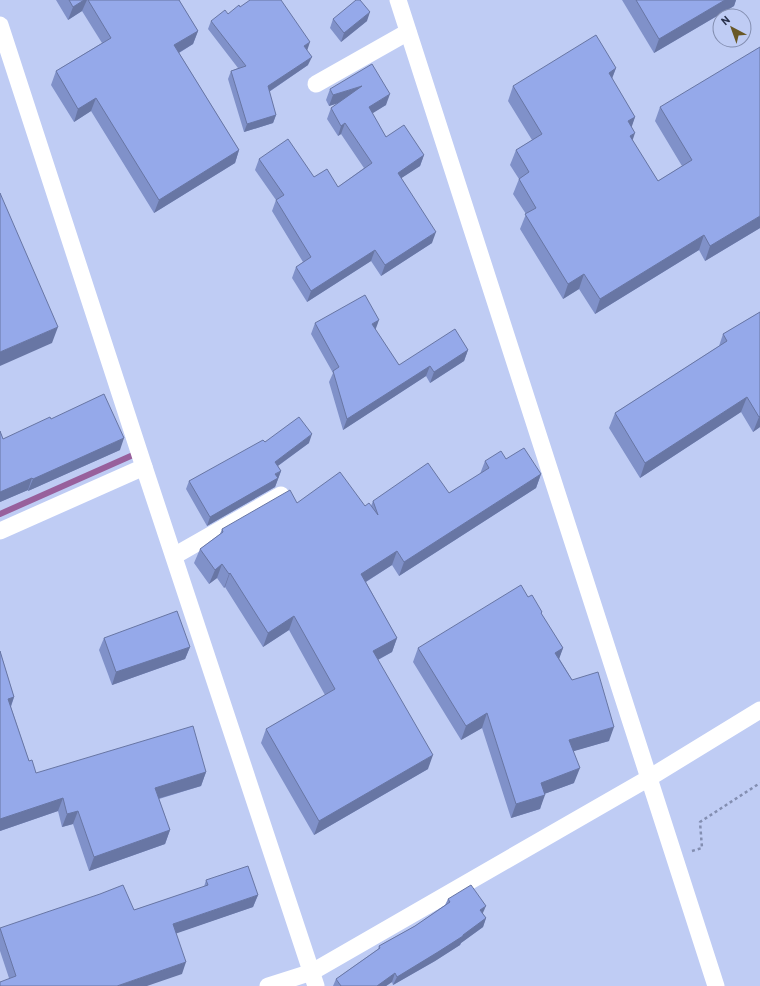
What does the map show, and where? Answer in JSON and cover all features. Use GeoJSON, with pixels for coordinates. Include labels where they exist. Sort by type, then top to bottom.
{"type":"FeatureCollection","features":[{"type":"Feature","properties":{"kind":"street"},"geometry":{"type":"LineString","coordinates":[[398,0],[716,986]]}},
{"type":"Feature","properties":{"kind":"street"},"geometry":{"type":"LineString","coordinates":[[0,25],[144,467],[314,979]]}},
{"type":"Feature","properties":{"kind":"street"},"geometry":{"type":"LineString","coordinates":[[316,84],[408,32]]}},
{"type":"Feature","properties":{"kind":"street"},"geometry":{"type":"LineString","coordinates":[[0,531],[144,467]]}},
{"type":"Feature","properties":{"kind":"street"},"geometry":{"type":"LineString","coordinates":[[174,556],[281,495]]}},
{"type":"Feature","properties":{"kind":"street"},"geometry":{"type":"LineString","coordinates":[[268,986],[314,979],[760,710]]}},
{"type":"Feature","properties":{"kind":"path"},"geometry":{"type":"LineString","coordinates":[[675,856],[702,848],[700,822],[760,783]]}},
{"type":"Feature","properties":{"kind":"building"},"geometry":{"type":"Polygon","coordinates":[[[69,0],[84,0],[73,7],[69,0]]]}},
{"type":"Feature","properties":{"kind":"building"},"geometry":{"type":"Polygon","coordinates":[[[88,0],[179,0],[198,31],[174,45],[239,150],[159,200],[96,98],[78,109],[56,71],[111,38],[88,0]]]}},
{"type":"Feature","properties":{"kind":"building"},"geometry":{"type":"Polygon","coordinates":[[[250,0],[281,0],[310,42],[304,46],[312,57],[268,86],[276,115],[247,124],[231,71],[246,66],[211,21],[225,10],[228,14],[239,5],[240,7],[250,0]]]}},
{"type":"Feature","properties":{"kind":"building"},"geometry":{"type":"Polygon","coordinates":[[[356,0],[360,0],[370,12],[344,33],[333,19],[356,0]]]}},
{"type":"Feature","properties":{"kind":"building"},"geometry":{"type":"Polygon","coordinates":[[[636,0],[725,0],[659,39],[636,0]]]}},
{"type":"Feature","properties":{"kind":"building"},"geometry":{"type":"Polygon","coordinates":[[[596,35],[616,68],[609,73],[635,117],[628,121],[635,133],[630,136],[658,181],[692,160],[660,107],[760,47],[760,216],[710,246],[704,235],[600,299],[584,274],[568,284],[525,214],[536,208],[519,179],[529,172],[516,150],[542,134],[513,86],[596,35]]]}},
{"type":"Feature","properties":{"kind":"building"},"geometry":{"type":"Polygon","coordinates":[[[372,64],[390,94],[369,107],[386,137],[404,125],[424,155],[398,173],[436,232],[385,265],[375,250],[311,291],[296,267],[311,257],[276,200],[284,195],[259,159],[288,139],[314,177],[327,169],[338,187],[372,163],[345,123],[341,126],[331,108],[362,86],[333,95],[330,89],[372,64]]]}},
{"type":"Feature","properties":{"kind":"building"},"geometry":{"type":"Polygon","coordinates":[[[0,193],[58,327],[0,352],[0,193]]]}},
{"type":"Feature","properties":{"kind":"building"},"geometry":{"type":"Polygon","coordinates":[[[365,295],[379,320],[372,324],[399,365],[455,329],[468,350],[434,372],[430,366],[347,419],[333,371],[339,367],[315,323],[365,295]]]}},
{"type":"Feature","properties":{"kind":"building"},"geometry":{"type":"Polygon","coordinates":[[[760,312],[760,416],[759,417],[747,397],[645,463],[615,413],[727,341],[723,334],[760,312]]]}},
{"type":"Feature","properties":{"kind":"building"},"geometry":{"type":"Polygon","coordinates":[[[104,394],[124,438],[33,479],[32,478],[0,492],[0,431],[3,439],[50,417],[51,419],[104,394]]]}},
{"type":"Feature","properties":{"kind":"building"},"geometry":{"type":"Polygon","coordinates":[[[299,417],[312,434],[275,462],[281,471],[275,474],[278,478],[210,517],[189,481],[263,440],[265,442],[299,417]]]}},
{"type":"Feature","properties":{"kind":"building"},"geometry":{"type":"Polygon","coordinates":[[[524,448],[541,474],[404,562],[397,551],[361,574],[397,638],[373,651],[433,755],[319,821],[266,729],[335,689],[294,616],[268,633],[230,573],[229,574],[222,564],[215,570],[200,549],[223,532],[222,529],[290,490],[297,503],[340,472],[365,506],[369,503],[378,515],[373,501],[428,463],[449,493],[489,468],[485,461],[501,451],[506,459],[524,448]]]}},
{"type":"Feature","properties":{"kind":"building"},"geometry":{"type":"Polygon","coordinates":[[[521,585],[528,597],[532,595],[542,612],[541,613],[563,648],[555,653],[572,680],[598,672],[614,727],[569,740],[580,768],[541,783],[545,795],[516,804],[487,713],[466,726],[418,648],[521,585]]]}},
{"type":"Feature","properties":{"kind":"building"},"geometry":{"type":"Polygon","coordinates":[[[177,611],[190,647],[116,672],[104,638],[177,611]]]}},
{"type":"Feature","properties":{"kind":"building"},"geometry":{"type":"Polygon","coordinates":[[[0,651],[14,697],[8,699],[29,761],[32,760],[36,773],[193,726],[206,772],[155,788],[170,830],[94,857],[78,811],[67,814],[63,798],[0,819],[0,651]]]}},
{"type":"Feature","properties":{"kind":"building"},"geometry":{"type":"Polygon","coordinates":[[[248,866],[258,895],[173,924],[186,962],[117,986],[0,986],[0,982],[16,976],[0,928],[123,885],[134,910],[208,885],[206,880],[248,866]]]}},
{"type":"Feature","properties":{"kind":"building"},"geometry":{"type":"Polygon","coordinates":[[[471,885],[486,906],[480,910],[486,918],[463,936],[397,977],[395,973],[377,986],[341,986],[336,979],[380,948],[379,946],[415,926],[450,902],[448,899],[471,885]]]}},
{"type":"Feature","properties":{"kind":"waterway"},"geometry":{"type":"LineString","coordinates":[[0,514],[133,455]]}}]}
